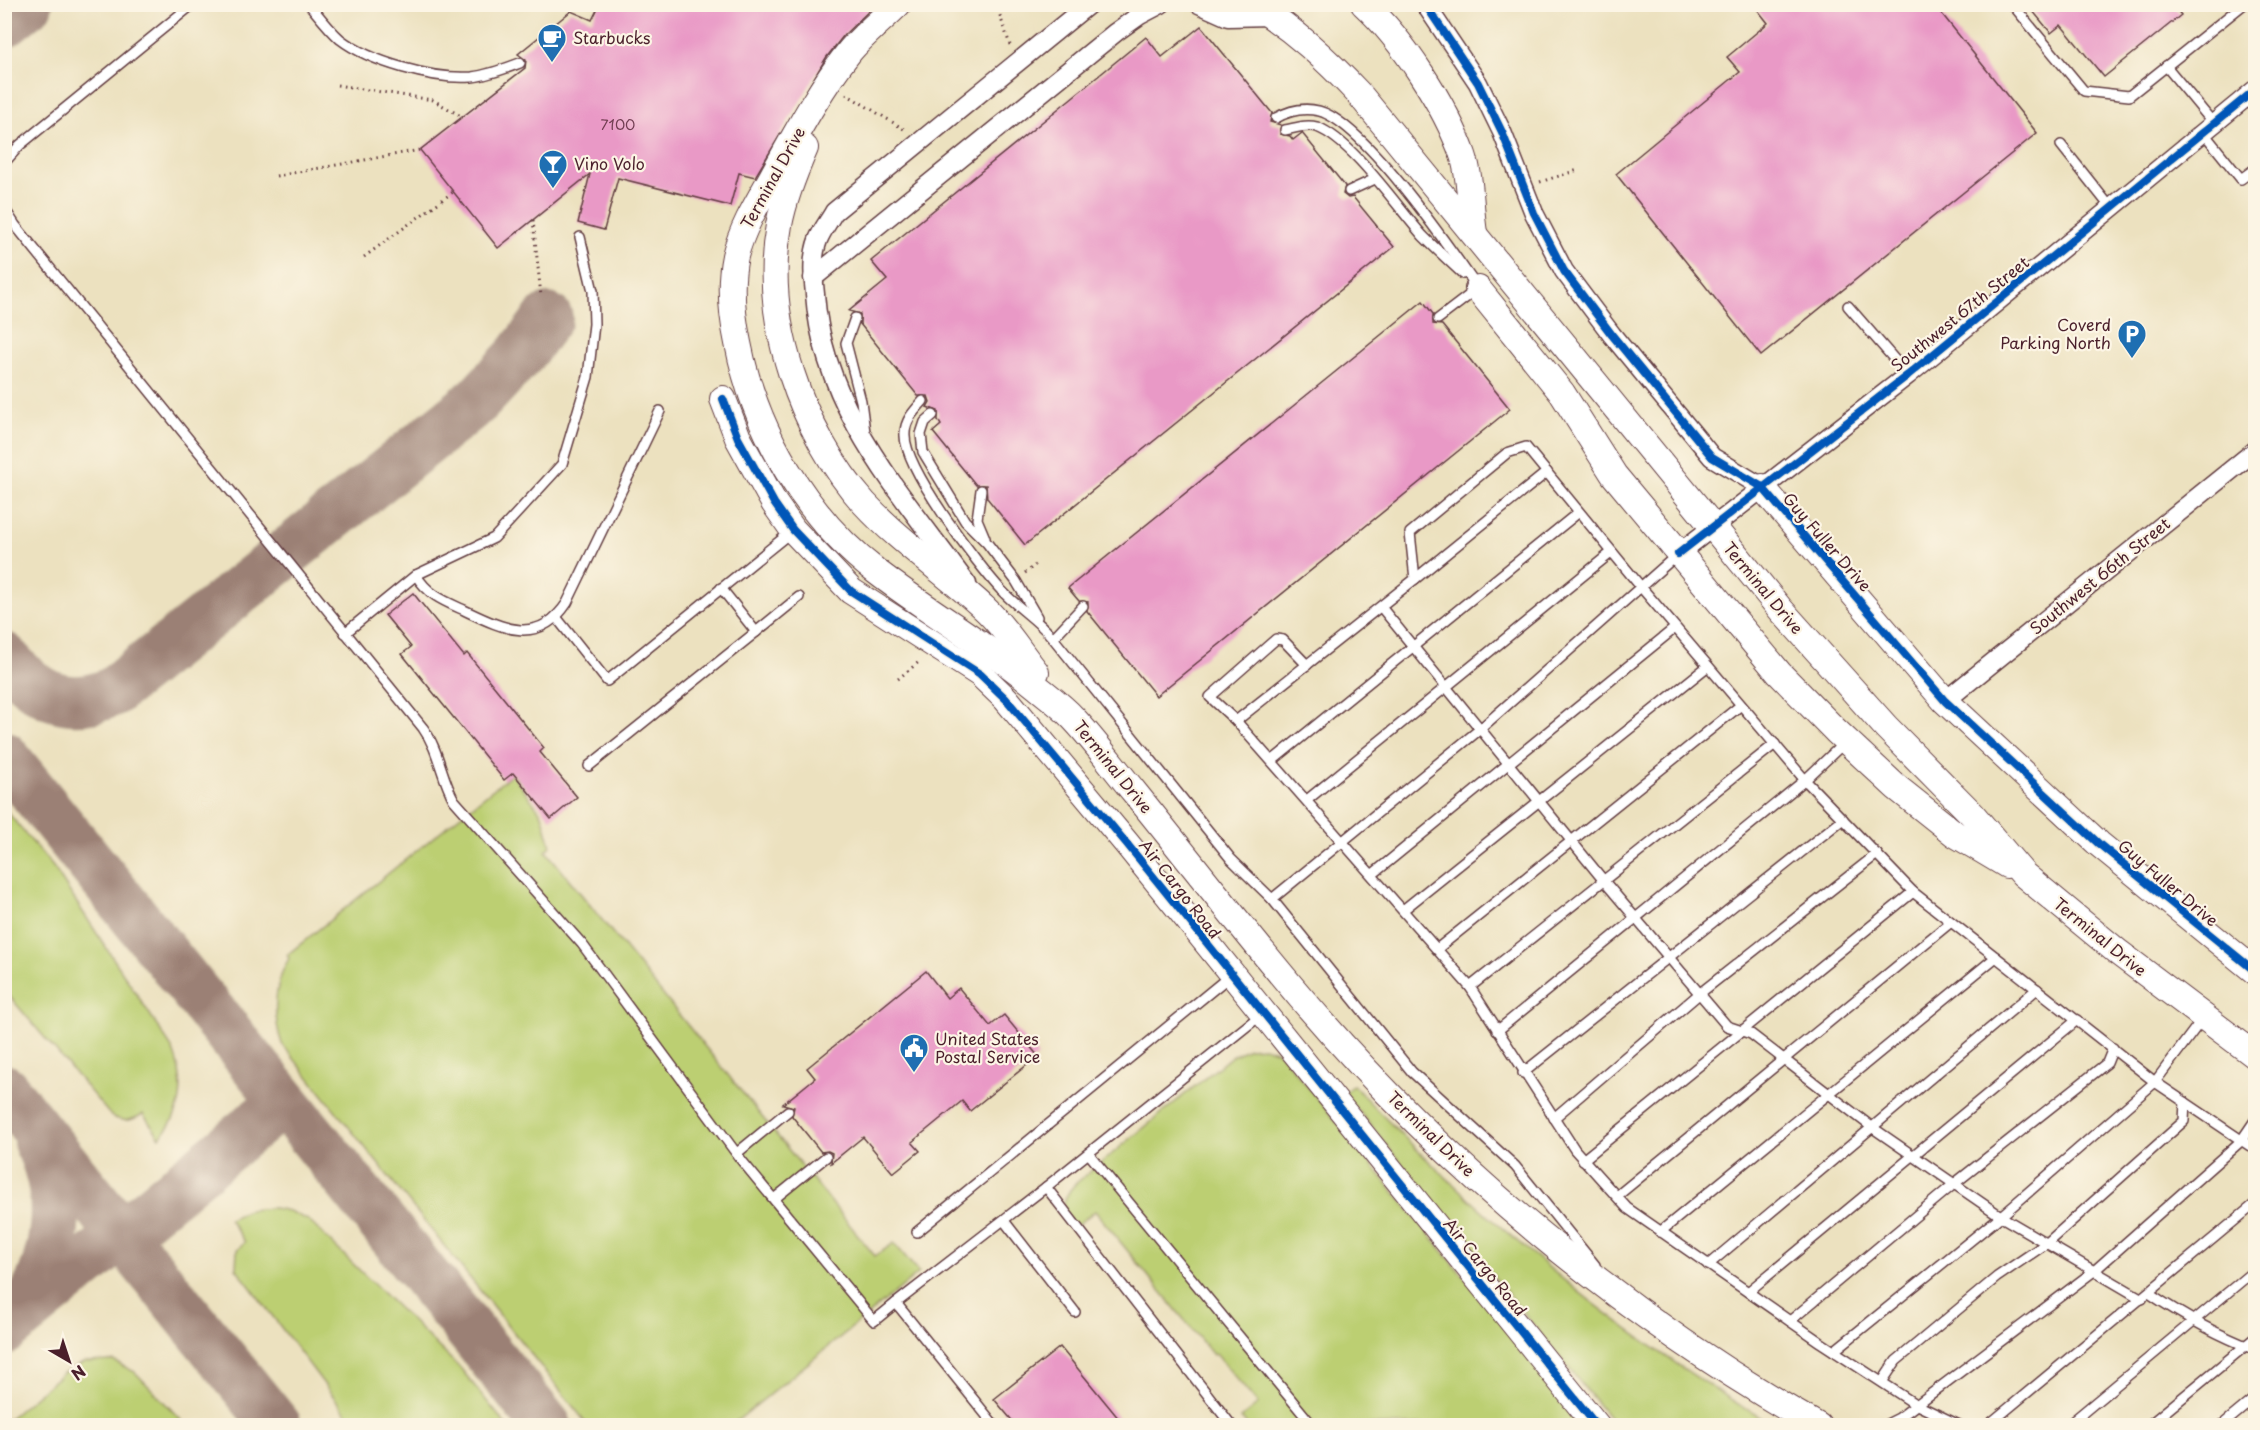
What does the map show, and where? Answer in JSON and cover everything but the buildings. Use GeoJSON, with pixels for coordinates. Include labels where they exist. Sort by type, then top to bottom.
{"type":"FeatureCollection","features":[{"type":"Feature","properties":{"kind":"main road","name":"Terminal Drive"},"geometry":{"type":"LineString","coordinates":[[898,4],[851,49],[816,100],[753,212],[734,260],[731,284],[738,345],[749,388],[775,449],[816,511],[874,571],[1006,661],[1071,715],[1300,997],[1392,1098],[1514,1212],[1620,1297],[1698,1353],[1818,1425]]}},
{"type":"Feature","properties":{"kind":"main road"},"geometry":{"type":"LineString","coordinates":[[907,4],[870,40],[824,107],[792,177],[779,226],[777,301],[793,382],[823,447],[865,504],[986,610],[1071,715]]}},
{"type":"Feature","properties":{"kind":"main road"},"geometry":{"type":"LineString","coordinates":[[1364,4],[1403,50],[1426,83],[1459,147],[1463,156],[1474,233]]}},
{"type":"Feature","properties":{"kind":"main road","name":"Terminal Drive"},"geometry":{"type":"LineString","coordinates":[[1263,10],[1326,59],[1360,95],[1712,527],[1833,669],[1972,814],[2023,874],[2203,1018],[2256,1056]]}},
{"type":"Feature","properties":{"kind":"main road"},"geometry":{"type":"LineString","coordinates":[[1478,289],[1562,393],[1614,475],[1751,642],[1846,741],[1896,787],[1954,834],[2023,874]]}},
{"type":"Feature","properties":{"kind":"main road"},"geometry":{"type":"LineString","coordinates":[[1530,353],[1555,332]]}},
{"type":"Feature","properties":{"kind":"main road","name":"Air Cargo Road"},"geometry":{"type":"LineString","coordinates":[[723,399],[738,438],[774,503],[794,530],[850,591],[981,674],[1006,699],[1127,844],[1262,1014],[1597,1425]]}},
{"type":"Feature","properties":{"kind":"main road","name":"Guy Fuller Drive"},"geometry":{"type":"LineString","coordinates":[[1762,487],[1946,701],[2099,844],[2256,972]]}},
{"type":"Feature","properties":{"kind":"street"},"geometry":{"type":"LineString","coordinates":[[986,610],[852,422],[823,351],[813,278],[818,241],[834,212],[1089,4]]}},
{"type":"Feature","properties":{"kind":"street"},"geometry":{"type":"LineString","coordinates":[[813,278],[1116,32],[1161,4]]}},
{"type":"Feature","properties":{"kind":"street"},"geometry":{"type":"LineString","coordinates":[[1198,4],[1228,17],[1263,10]]}},
{"type":"Feature","properties":{"kind":"street","name":"Guy Fuller Drive"},"geometry":{"type":"LineString","coordinates":[[1425,4],[1478,83],[1502,132],[1548,244],[1564,271],[1612,335],[1712,457],[1762,487]]}},
{"type":"Feature","properties":{"kind":"street","name":"Southwest 67th Street"},"geometry":{"type":"LineString","coordinates":[[1678,554],[1908,375],[2256,89]]}},
{"type":"Feature","properties":{"kind":"street","name":"Southwest 66th Street"},"geometry":{"type":"LineString","coordinates":[[1946,701],[2256,450]]}},
{"type":"Feature","properties":{"kind":"lane"},"geometry":{"type":"LineString","coordinates":[[4,163],[20,144],[193,4]]}},
{"type":"Feature","properties":{"kind":"lane"},"geometry":{"type":"LineString","coordinates":[[309,4],[340,39],[360,52],[414,70],[447,76],[473,77],[497,73],[520,63]]}},
{"type":"Feature","properties":{"kind":"lane"},"geometry":{"type":"LineString","coordinates":[[2012,4],[2084,91],[2129,96],[2244,4]]}},
{"type":"Feature","properties":{"kind":"lane"},"geometry":{"type":"LineString","coordinates":[[2166,66],[2241,179],[2256,168]]}},
{"type":"Feature","properties":{"kind":"lane"},"geometry":{"type":"LineString","coordinates":[[1276,118],[1290,110],[1302,109],[1321,111],[1344,125],[1393,175],[1434,225],[1478,289]]}},
{"type":"Feature","properties":{"kind":"lane"},"geometry":{"type":"LineString","coordinates":[[1286,130],[1306,125],[1323,130],[1355,158],[1424,236],[1478,289]]}},
{"type":"Feature","properties":{"kind":"lane"},"geometry":{"type":"LineString","coordinates":[[2061,145],[2111,208]]}},
{"type":"Feature","properties":{"kind":"lane"},"geometry":{"type":"LineString","coordinates":[[1348,191],[1375,179]]}},
{"type":"Feature","properties":{"kind":"lane"},"geometry":{"type":"LineString","coordinates":[[4,208],[15,225],[431,739],[454,800],[582,944],[737,1153],[874,1321],[1005,1222],[1262,1014]]}},
{"type":"Feature","properties":{"kind":"lane"},"geometry":{"type":"LineString","coordinates":[[345,633],[417,575],[494,538],[562,464],[588,377],[594,324],[593,291],[580,237]]}},
{"type":"Feature","properties":{"kind":"lane"},"geometry":{"type":"LineString","coordinates":[[1437,319],[1478,289]]}},
{"type":"Feature","properties":{"kind":"lane"},"geometry":{"type":"LineString","coordinates":[[1848,306],[1908,375]]}},
{"type":"Feature","properties":{"kind":"lane"},"geometry":{"type":"LineString","coordinates":[[855,318],[846,343],[861,400],[867,446]]}},
{"type":"Feature","properties":{"kind":"lane"},"geometry":{"type":"LineString","coordinates":[[923,401],[914,411],[904,431],[906,448],[914,467],[968,547],[1003,592],[1039,622],[1053,638],[1231,859],[1272,899],[1412,1072],[1515,1166],[1620,1297]]}},
{"type":"Feature","properties":{"kind":"lane"},"geometry":{"type":"LineString","coordinates":[[417,575],[429,593],[506,629],[523,631],[535,628],[556,617],[567,603],[660,411]]}},
{"type":"Feature","properties":{"kind":"lane"},"geometry":{"type":"LineString","coordinates":[[933,415],[925,422],[921,434],[923,452],[965,521],[987,543],[1016,581],[1039,622]]}},
{"type":"Feature","properties":{"kind":"lane"},"geometry":{"type":"LineString","coordinates":[[1415,579],[1410,533],[1507,453],[1526,447],[1805,780],[1913,892],[2155,1082],[2256,1150]]}},
{"type":"Feature","properties":{"kind":"lane"},"geometry":{"type":"LineString","coordinates":[[1236,721],[1547,472]]}},
{"type":"Feature","properties":{"kind":"lane"},"geometry":{"type":"LineString","coordinates":[[981,490],[977,519],[987,543]]}},
{"type":"Feature","properties":{"kind":"lane"},"geometry":{"type":"LineString","coordinates":[[1272,761],[1579,512]]}},
{"type":"Feature","properties":{"kind":"lane"},"geometry":{"type":"LineString","coordinates":[[556,617],[607,681],[794,530]]}},
{"type":"Feature","properties":{"kind":"lane"},"geometry":{"type":"LineString","coordinates":[[1307,800],[1612,552]]}},
{"type":"Feature","properties":{"kind":"lane"},"geometry":{"type":"LineString","coordinates":[[1272,899],[1479,730],[1678,554]]}},
{"type":"Feature","properties":{"kind":"lane"},"geometry":{"type":"LineString","coordinates":[[721,588],[756,632]]}},
{"type":"Feature","properties":{"kind":"lane"},"geometry":{"type":"LineString","coordinates":[[589,766],[799,597]]}},
{"type":"Feature","properties":{"kind":"lane"},"geometry":{"type":"LineString","coordinates":[[1053,638],[1083,606]]}},
{"type":"Feature","properties":{"kind":"lane"},"geometry":{"type":"LineString","coordinates":[[1381,607],[1538,802],[1668,959],[1727,1026],[1751,1034],[1873,1128],[2001,1216],[2094,1271],[2256,1350]]}},
{"type":"Feature","properties":{"kind":"lane"},"geometry":{"type":"LineString","coordinates":[[1373,874],[1676,628]]}},
{"type":"Feature","properties":{"kind":"lane"},"geometry":{"type":"LineString","coordinates":[[1307,665],[1282,640],[1276,639],[1210,697],[1236,721],[1344,841],[1470,987],[1523,1073],[1583,1160],[1627,1208],[1660,1232],[1915,1404],[1961,1425]]}},
{"type":"Feature","properties":{"kind":"lane"},"geometry":{"type":"LineString","coordinates":[[1403,910],[1708,666]]}},
{"type":"Feature","properties":{"kind":"lane"},"geometry":{"type":"LineString","coordinates":[[1437,949],[1741,705]]}},
{"type":"Feature","properties":{"kind":"lane"},"geometry":{"type":"LineString","coordinates":[[1497,1031],[1805,780],[1846,741]]}},
{"type":"Feature","properties":{"kind":"lane"},"geometry":{"type":"LineString","coordinates":[[1470,987],[1775,744]]}},
{"type":"Feature","properties":{"kind":"lane"},"geometry":{"type":"LineString","coordinates":[[1523,1073],[1843,819]]}},
{"type":"Feature","properties":{"kind":"lane"},"geometry":{"type":"LineString","coordinates":[[1554,1118],[1699,994],[1877,854]]}},
{"type":"Feature","properties":{"kind":"lane"},"geometry":{"type":"LineString","coordinates":[[1583,1160],[1740,1030],[1913,892]]}},
{"type":"Feature","properties":{"kind":"lane"},"geometry":{"type":"LineString","coordinates":[[1617,1197],[1951,922]]}},
{"type":"Feature","properties":{"kind":"lane"},"geometry":{"type":"LineString","coordinates":[[1660,1232],[1996,957]]}},
{"type":"Feature","properties":{"kind":"lane"},"geometry":{"type":"LineString","coordinates":[[917,1232],[1231,975]]}},
{"type":"Feature","properties":{"kind":"lane"},"geometry":{"type":"LineString","coordinates":[[1708,1265],[2037,989]]}},
{"type":"Feature","properties":{"kind":"lane"},"geometry":{"type":"LineString","coordinates":[[1834,1351],[2001,1216],[2155,1082],[2203,1018]]}},
{"type":"Feature","properties":{"kind":"lane"},"geometry":{"type":"LineString","coordinates":[[1749,1292],[2077,1020]]}},
{"type":"Feature","properties":{"kind":"lane"},"geometry":{"type":"LineString","coordinates":[[1790,1321],[1954,1184],[2107,1063],[2113,1048]]}},
{"type":"Feature","properties":{"kind":"lane"},"geometry":{"type":"LineString","coordinates":[[1882,1382],[1896,1361],[1997,1277],[2047,1243],[2184,1121],[2185,1102]]}},
{"type":"Feature","properties":{"kind":"lane"},"geometry":{"type":"LineString","coordinates":[[737,1153],[788,1111]]}},
{"type":"Feature","properties":{"kind":"lane"},"geometry":{"type":"LineString","coordinates":[[1883,1425],[1899,1418],[2094,1271],[2241,1141],[2256,1119]]}},
{"type":"Feature","properties":{"kind":"lane"},"geometry":{"type":"LineString","coordinates":[[1089,1154],[1313,1425]]}},
{"type":"Feature","properties":{"kind":"lane"},"geometry":{"type":"LineString","coordinates":[[774,1199],[826,1157]]}},
{"type":"Feature","properties":{"kind":"lane"},"geometry":{"type":"LineString","coordinates":[[1046,1187],[1232,1425]]}},
{"type":"Feature","properties":{"kind":"lane"},"geometry":{"type":"LineString","coordinates":[[1987,1425],[2256,1203]]}},
{"type":"Feature","properties":{"kind":"lane"},"geometry":{"type":"LineString","coordinates":[[1005,1222],[1075,1312]]}},
{"type":"Feature","properties":{"kind":"lane"},"geometry":{"type":"LineString","coordinates":[[2067,1425],[2195,1322],[2256,1269]]}},
{"type":"Feature","properties":{"kind":"lane"},"geometry":{"type":"LineString","coordinates":[[896,1303],[995,1425]]}},
{"type":"Feature","properties":{"kind":"lane"},"geometry":{"type":"LineString","coordinates":[[2148,1425],[2256,1337]]}},
{"type":"Feature","properties":{"kind":"lane"},"geometry":{"type":"LineString","coordinates":[[2222,1425],[2256,1397]]}},
{"type":"Feature","properties":{"kind":"path"},"geometry":{"type":"LineString","coordinates":[[996,4],[1008,42]]}},
{"type":"Feature","properties":{"kind":"path"},"geometry":{"type":"LineString","coordinates":[[337,85],[434,100],[461,116]]}},
{"type":"Feature","properties":{"kind":"path"},"geometry":{"type":"LineString","coordinates":[[836,89],[895,122]]}},
{"type":"Feature","properties":{"kind":"path"},"geometry":{"type":"LineString","coordinates":[[276,176],[420,150]]}},
{"type":"Feature","properties":{"kind":"path"},"geometry":{"type":"LineString","coordinates":[[1524,187],[1578,170]]}},
{"type":"Feature","properties":{"kind":"path"},"geometry":{"type":"LineString","coordinates":[[364,257],[453,192]]}},
{"type":"Feature","properties":{"kind":"path"},"geometry":{"type":"LineString","coordinates":[[533,220],[541,296]]}},
{"type":"Feature","properties":{"kind":"path"},"geometry":{"type":"LineString","coordinates":[[898,679],[926,656]]}},
{"type":"Feature","properties":{"kind":"green space"},"geometry":{"type":"Polygon","coordinates":[[[512,774],[542,814],[551,846],[546,851],[875,1256],[894,1243],[919,1273],[732,1425],[588,1425],[282,1044],[277,1022],[276,1000],[280,979],[289,958],[287,955],[512,774]]]}},
{"type":"Feature","properties":{"kind":"green space"},"geometry":{"type":"Polygon","coordinates":[[[4,808],[54,868],[172,1048],[179,1071],[180,1094],[174,1116],[160,1137],[143,1114],[127,1120],[111,1116],[5,991],[4,808]]]}},
{"type":"Feature","properties":{"kind":"green space"},"geometry":{"type":"Polygon","coordinates":[[[1264,1047],[1279,1052],[1586,1425],[1247,1425],[1241,1418],[1258,1404],[1216,1354],[1213,1355],[1095,1211],[1074,1227],[1070,1227],[1064,1215],[1064,1204],[1075,1184],[1232,1056],[1249,1048],[1264,1047]]]}},
{"type":"Feature","properties":{"kind":"green space"},"geometry":{"type":"Polygon","coordinates":[[[1353,1085],[1449,1180],[1551,1270],[1604,1312],[1659,1351],[1773,1425],[1615,1425],[1344,1093],[1353,1085]]]}},
{"type":"Feature","properties":{"kind":"green space"},"geometry":{"type":"Polygon","coordinates":[[[274,1208],[289,1211],[308,1220],[461,1369],[506,1425],[355,1425],[236,1268],[237,1250],[245,1242],[229,1219],[248,1210],[274,1208]]]}},
{"type":"Feature","properties":{"kind":"green space"},"geometry":{"type":"Polygon","coordinates":[[[113,1361],[135,1372],[186,1425],[5,1425],[5,1422],[63,1373],[85,1362],[113,1361]]]}},
{"type":"Feature","properties":{"kind":"taxiway"},"geometry":{"type":"LineString","coordinates":[[4,23],[28,4]]}},
{"type":"Feature","properties":{"kind":"taxiway"},"geometry":{"type":"LineString","coordinates":[[4,657],[28,681],[53,696],[67,700],[81,700],[114,691],[478,400],[520,355],[548,318]]}},
{"type":"Feature","properties":{"kind":"taxiway"},"geometry":{"type":"LineString","coordinates":[[4,756],[547,1426]]}},
{"type":"Feature","properties":{"kind":"taxiway"},"geometry":{"type":"LineString","coordinates":[[4,1089],[277,1426]]}},
{"type":"Feature","properties":{"kind":"taxiway"},"geometry":{"type":"LineString","coordinates":[[4,1331],[283,1102]]}},
{"type":"Feature","properties":{"kind":"taxiway"},"geometry":{"type":"LineString","coordinates":[[25,1311],[44,1271],[51,1250],[54,1228],[55,1206],[52,1184],[47,1163],[38,1142]]}},
{"type":"Feature","properties":{"kind":"cycle path"},"geometry":{"type":"LineString","coordinates":[[1425,4],[1478,83],[1502,132],[1534,213],[1564,271],[1612,335],[1712,457],[1762,487],[1945,701],[2099,844],[2256,972]]}},
{"type":"Feature","properties":{"kind":"cycle path"},"geometry":{"type":"LineString","coordinates":[[1678,554],[1908,375],[2256,89]]}},
{"type":"Feature","properties":{"kind":"cycle path"},"geometry":{"type":"LineString","coordinates":[[723,399],[738,438],[774,503],[793,530],[851,591],[980,674],[1006,699],[1127,844],[1597,1426]]}},
{"type":"Feature","properties":{"kind":"place","name":"Starbucks"},"geometry":{"type":"Point","coordinates":[552,64]}},
{"type":"Feature","properties":{"kind":"place","name":"Vino Volo"},"geometry":{"type":"Point","coordinates":[553,190]}},
{"type":"Feature","properties":{"kind":"place","name":"Coverd Parking North"},"geometry":{"type":"Point","coordinates":[2132,360]}},
{"type":"Feature","properties":{"kind":"place","name":"United States Postal Service"},"geometry":{"type":"Point","coordinates":[914,1074]}}]}
